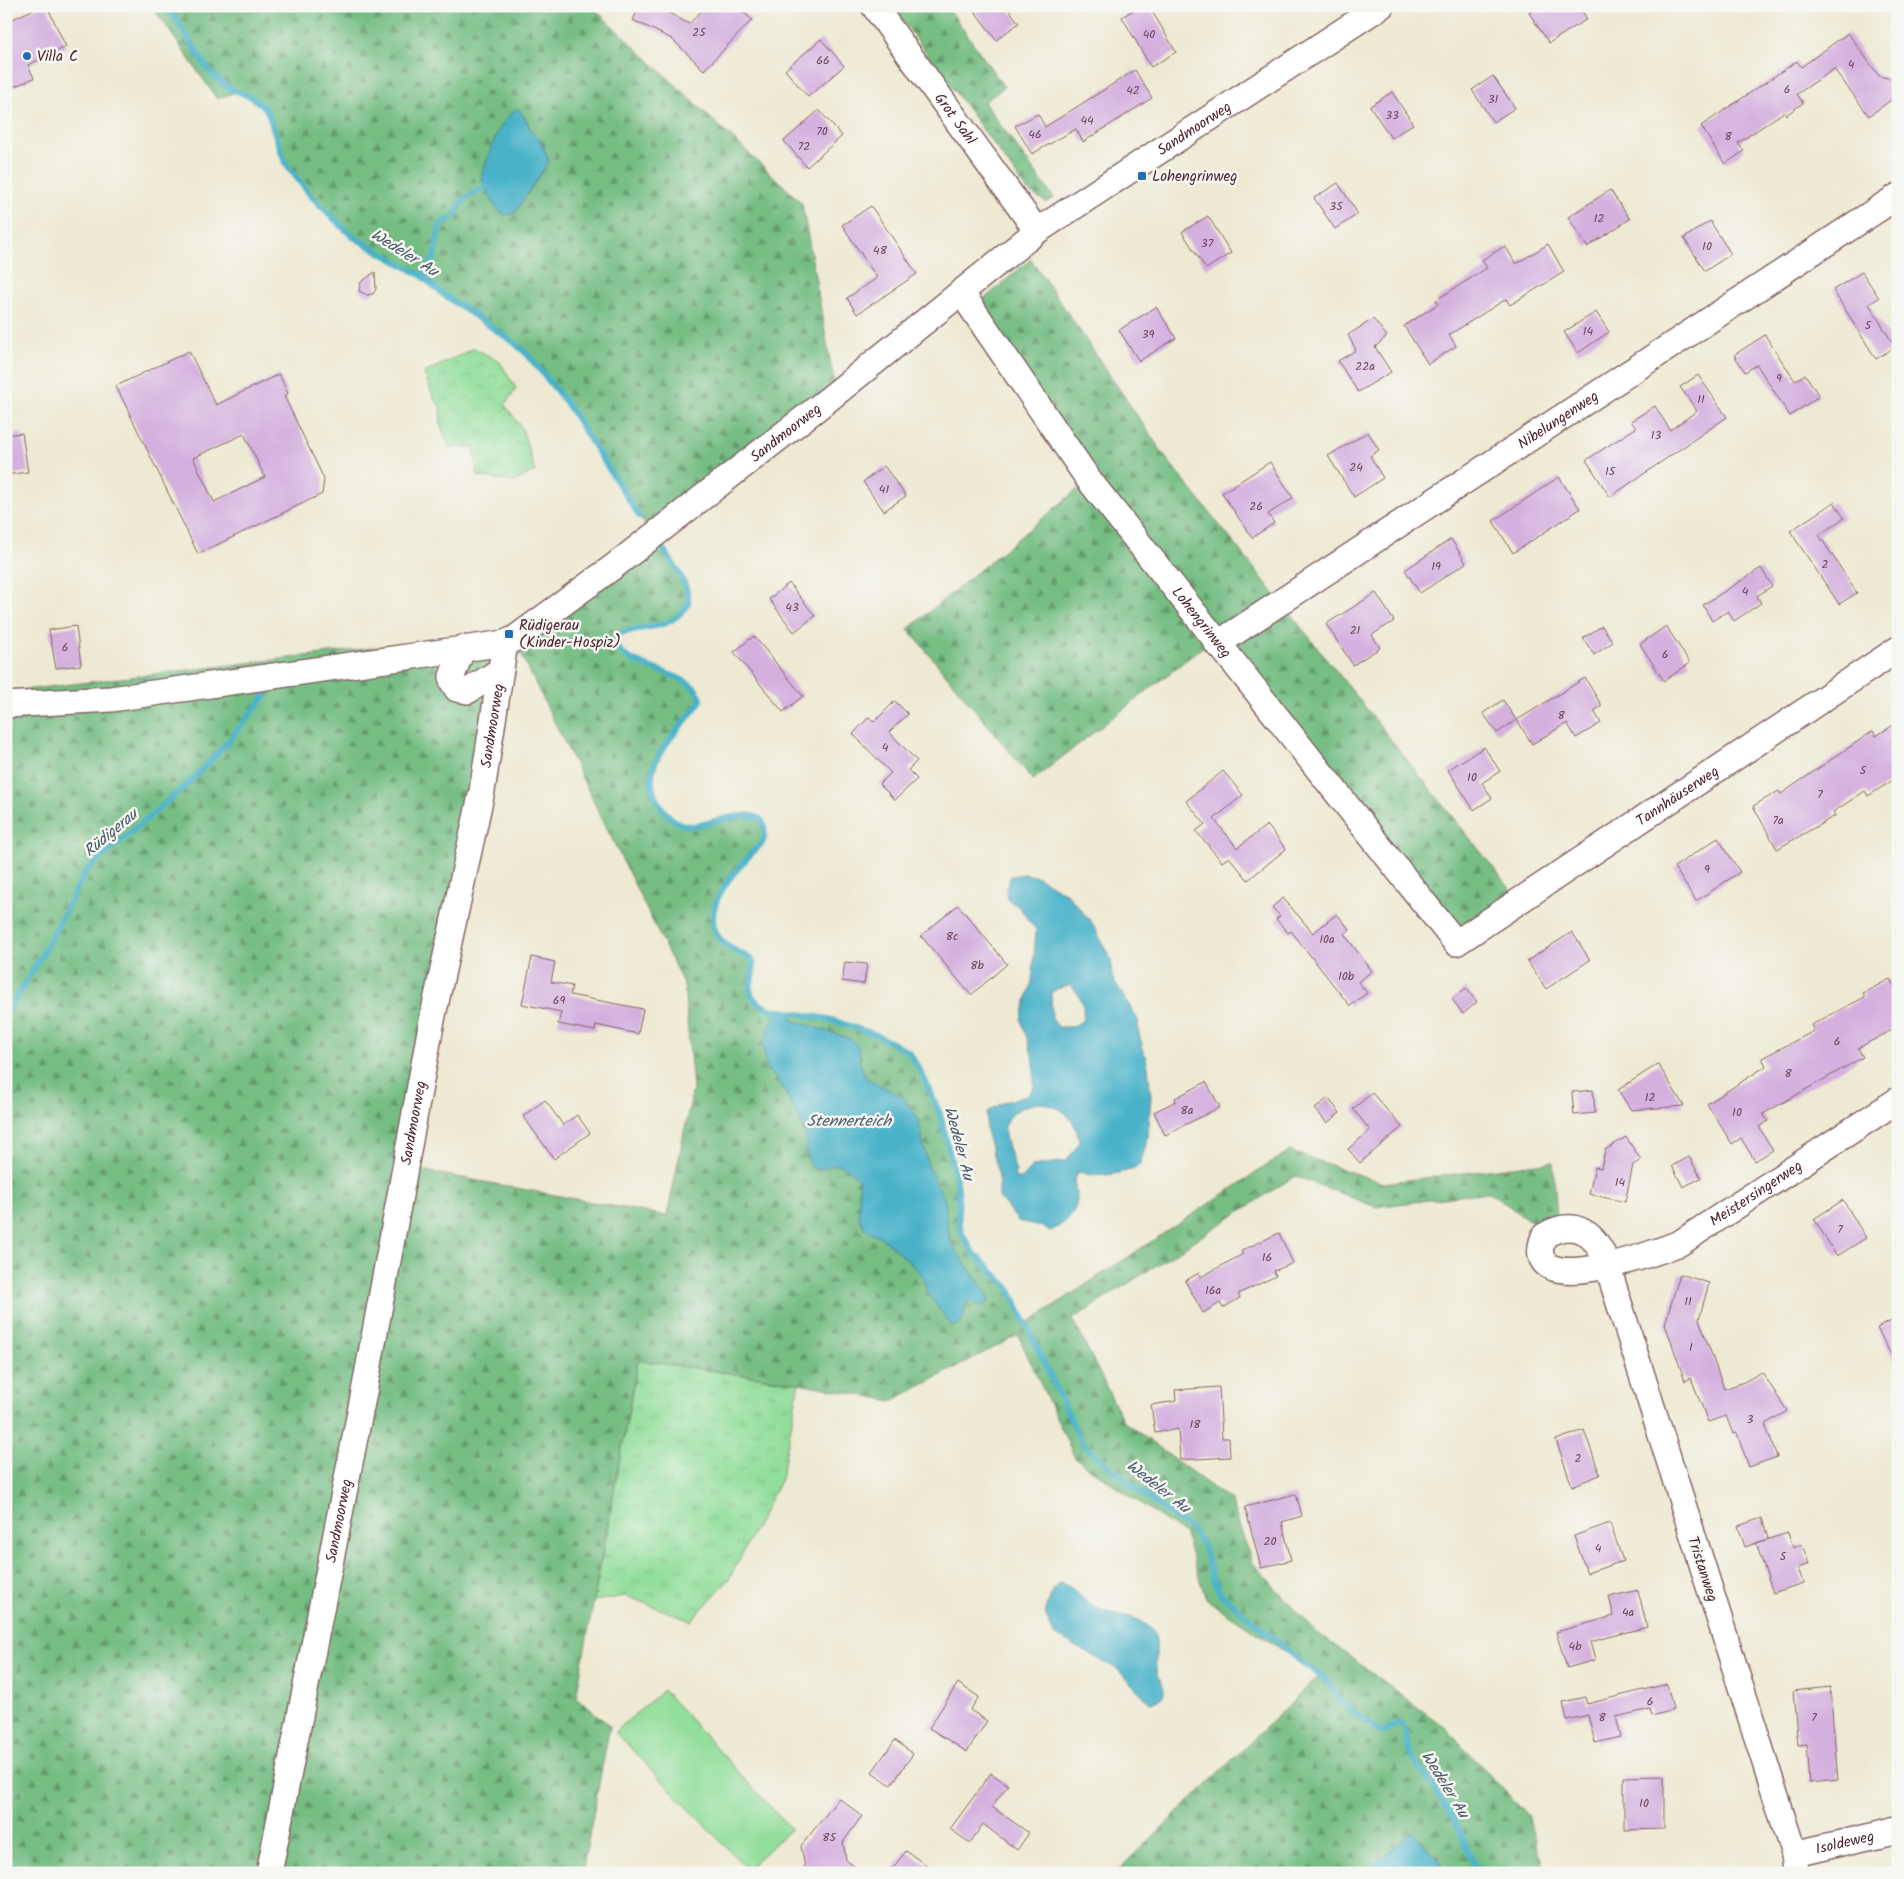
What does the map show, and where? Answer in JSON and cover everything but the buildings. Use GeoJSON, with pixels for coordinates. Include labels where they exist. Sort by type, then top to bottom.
{"type":"FeatureCollection","features":[{"type":"Feature","properties":{"kind":"street","name":"Grot Sahl"},"geometry":{"type":"LineString","coordinates":[[874,6],[1037,231]]}},
{"type":"Feature","properties":{"kind":"street","name":"Sandmoorweg"},"geometry":{"type":"LineString","coordinates":[[269,1873],[364,1392],[432,1020],[482,791],[506,643],[651,537],[830,398],[1037,231],[1381,6]]}},
{"type":"Feature","properties":{"kind":"street","name":"Nibelungenweg"},"geometry":{"type":"LineString","coordinates":[[1217,644],[1898,196]]}},
{"type":"Feature","properties":{"kind":"street","name":"Lohengrinweg"},"geometry":{"type":"LineString","coordinates":[[960,292],[1089,480],[1217,644],[1456,943]]}},
{"type":"Feature","properties":{"kind":"street"},"geometry":{"type":"LineString","coordinates":[[6,705],[111,699],[506,643]]}},
{"type":"Feature","properties":{"kind":"street"},"geometry":{"type":"LineString","coordinates":[[463,648],[452,676],[457,689],[468,691],[501,670]]}},
{"type":"Feature","properties":{"kind":"street","name":"Tannhäuserweg"},"geometry":{"type":"LineString","coordinates":[[1456,943],[1898,649]]}},
{"type":"Feature","properties":{"kind":"street","name":"Meistersingerweg"},"geometry":{"type":"LineString","coordinates":[[1607,1266],[1680,1244],[1898,1100]]}},
{"type":"Feature","properties":{"kind":"street","name":"Tristanweg"},"geometry":{"type":"LineString","coordinates":[[1607,1266],[1795,1863]]}},
{"type":"Feature","properties":{"kind":"street","name":"Isoldeweg"},"geometry":{"type":"LineString","coordinates":[[1795,1863],[1898,1830]]}},
{"type":"Feature","properties":{"kind":"green space"},"geometry":{"type":"Polygon","coordinates":[[[152,6],[591,6],[802,203],[838,396],[661,539],[661,546],[680,576],[687,594],[688,604],[681,613],[666,623],[621,633],[617,637],[618,648],[626,657],[685,681],[696,689],[701,700],[671,737],[655,764],[652,778],[654,792],[665,812],[674,820],[690,826],[750,815],[759,819],[764,827],[763,842],[733,874],[717,900],[713,914],[714,927],[721,940],[728,947],[753,961],[750,993],[753,998],[769,1009],[829,1019],[874,1034],[909,1052],[924,1078],[940,1114],[958,1187],[959,1223],[963,1236],[973,1252],[1005,1283],[1026,1324],[1289,1151],[1383,1183],[1553,1162],[1557,1217],[1533,1223],[1489,1192],[1376,1207],[1295,1176],[1073,1319],[1123,1421],[1231,1501],[1252,1562],[1315,1631],[1447,1729],[1528,1816],[1545,1873],[1448,1873],[1413,1832],[1366,1873],[1115,1873],[1320,1675],[1206,1599],[1185,1534],[1075,1458],[1018,1335],[892,1401],[799,1383],[638,1360],[576,1697],[610,1726],[582,1873],[6,1873],[6,692],[505,632],[652,536],[565,401],[527,354],[512,341],[444,295],[425,278],[406,265],[363,244],[342,227],[310,195],[285,163],[267,110],[253,98],[238,91],[217,99],[152,6]],[[527,121],[494,140],[481,177],[492,200],[514,214],[549,161],[540,140],[531,131],[527,121]],[[514,640],[404,1167],[667,1216],[693,1089],[684,985],[514,640]]]}},
{"type":"Feature","properties":{"kind":"green space"},"geometry":{"type":"Polygon","coordinates":[[[892,6],[947,6],[1004,87],[984,102],[1054,198],[1046,202],[1028,191],[892,6]]]}},
{"type":"Feature","properties":{"kind":"green space"},"geometry":{"type":"Polygon","coordinates":[[[1031,259],[1166,458],[1520,901],[1456,943],[1213,639],[1033,780],[908,629],[1089,480],[972,309],[1031,259]]]}},
{"type":"Feature","properties":{"kind":"green space"},"geometry":{"type":"Polygon","coordinates":[[[474,348],[500,362],[516,388],[505,405],[522,428],[535,471],[513,482],[478,476],[474,447],[450,448],[441,427],[440,406],[434,399],[424,373],[474,348]]]}},
{"type":"Feature","properties":{"kind":"green space"},"geometry":{"type":"Polygon","coordinates":[[[638,1360],[799,1383],[781,1479],[729,1579],[691,1621],[626,1596],[594,1601],[638,1360]]]}},
{"type":"Feature","properties":{"kind":"green space"},"geometry":{"type":"Polygon","coordinates":[[[663,1690],[791,1829],[747,1869],[615,1732],[663,1690]]]}},
{"type":"Feature","properties":{"kind":"water"},"geometry":{"type":"Polygon","coordinates":[[[518,108],[531,131],[540,140],[549,161],[514,214],[505,215],[497,210],[481,177],[499,130],[510,114],[518,108]]]}},
{"type":"Feature","properties":{"kind":"water"},"geometry":{"type":"Polygon","coordinates":[[[1025,874],[1038,877],[1067,894],[1093,924],[1111,960],[1112,977],[1138,1020],[1139,1034],[1148,1066],[1151,1096],[1148,1138],[1140,1165],[1124,1172],[1110,1175],[1077,1173],[1074,1180],[1077,1199],[1074,1210],[1064,1223],[1050,1231],[1040,1226],[1018,1221],[999,1197],[999,1177],[986,1130],[987,1112],[1004,1102],[1027,1096],[1034,1087],[1034,1061],[1021,1019],[1032,981],[1036,930],[1019,907],[1007,899],[1006,888],[1011,876],[1025,874]],[[1071,985],[1059,988],[1051,993],[1052,1017],[1058,1027],[1072,1027],[1082,1021],[1082,1002],[1071,985]],[[1038,1103],[1023,1107],[1013,1113],[1007,1120],[1005,1137],[1016,1171],[1014,1175],[1018,1180],[1032,1166],[1067,1161],[1079,1143],[1075,1127],[1067,1115],[1047,1104],[1038,1103]]]}},
{"type":"Feature","properties":{"kind":"water","name":"Stennerteich"},"geometry":{"type":"Polygon","coordinates":[[[776,1011],[790,1013],[792,1020],[851,1039],[859,1048],[860,1063],[866,1078],[903,1097],[918,1119],[928,1166],[945,1201],[949,1236],[953,1246],[989,1297],[989,1301],[981,1307],[970,1300],[965,1304],[963,1321],[959,1325],[952,1326],[928,1294],[922,1276],[915,1267],[882,1238],[865,1229],[859,1217],[859,1179],[845,1167],[836,1165],[819,1170],[811,1167],[807,1155],[805,1131],[781,1084],[768,1071],[765,1060],[763,1044],[776,1011]]]}},
{"type":"Feature","properties":{"kind":"water"},"geometry":{"type":"Polygon","coordinates":[[[1060,1583],[1073,1589],[1087,1602],[1098,1608],[1128,1616],[1143,1622],[1149,1627],[1155,1637],[1157,1674],[1164,1690],[1160,1698],[1150,1703],[1117,1669],[1054,1635],[1045,1613],[1053,1589],[1060,1583]]]}},
{"type":"Feature","properties":{"kind":"water"},"geometry":{"type":"Polygon","coordinates":[[[1413,1831],[1448,1873],[1366,1873],[1367,1871],[1413,1831]]]}},
{"type":"Feature","properties":{"kind":"waterway","name":"Wedeler Au"},"geometry":{"type":"LineString","coordinates":[[168,6],[205,65],[215,77],[227,87],[253,98],[267,110],[285,163],[310,195],[331,216],[353,237],[422,276],[444,295],[512,341],[527,354],[565,401],[639,516]]}},
{"type":"Feature","properties":{"kind":"waterway"},"geometry":{"type":"LineString","coordinates":[[422,276],[434,259],[440,225],[454,216],[464,199],[485,187]]}},
{"type":"Feature","properties":{"kind":"waterway","name":"Wedeler Au"},"geometry":{"type":"LineString","coordinates":[[661,546],[683,581],[688,604],[681,613],[666,623],[621,633],[617,637],[618,648],[626,657],[685,681],[696,689],[701,700],[671,737],[655,764],[652,778],[654,792],[665,812],[674,820],[690,826],[750,815],[759,819],[764,827],[763,842],[733,874],[717,900],[713,914],[714,927],[721,940],[728,947],[753,961],[750,987],[750,993],[753,998],[769,1009],[829,1019],[874,1034],[909,1052],[924,1078],[940,1114],[958,1187],[959,1223],[963,1236],[973,1252],[1009,1288],[1082,1443],[1130,1484],[1192,1530],[1203,1545],[1214,1582],[1221,1594],[1306,1666],[1327,1680],[1340,1702],[1383,1732],[1397,1724],[1402,1724],[1406,1731],[1411,1756],[1452,1815],[1478,1873]]}},
{"type":"Feature","properties":{"kind":"waterway","name":"Rüdigerau"},"geometry":{"type":"LineString","coordinates":[[6,1015],[43,953],[86,871],[192,780],[225,745],[266,695]]}},
{"type":"Feature","properties":{"kind":"place","name":"Villa C"},"geometry":{"type":"Point","coordinates":[27,56]}},
{"type":"Feature","properties":{"kind":"place","name":"Lohengrinweg"},"geometry":{"type":"Point","coordinates":[1142,176]}},
{"type":"Feature","properties":{"kind":"place","name":"Rüdigerau (Kinder-Hospiz)"},"geometry":{"type":"Point","coordinates":[509,634]}}]}
